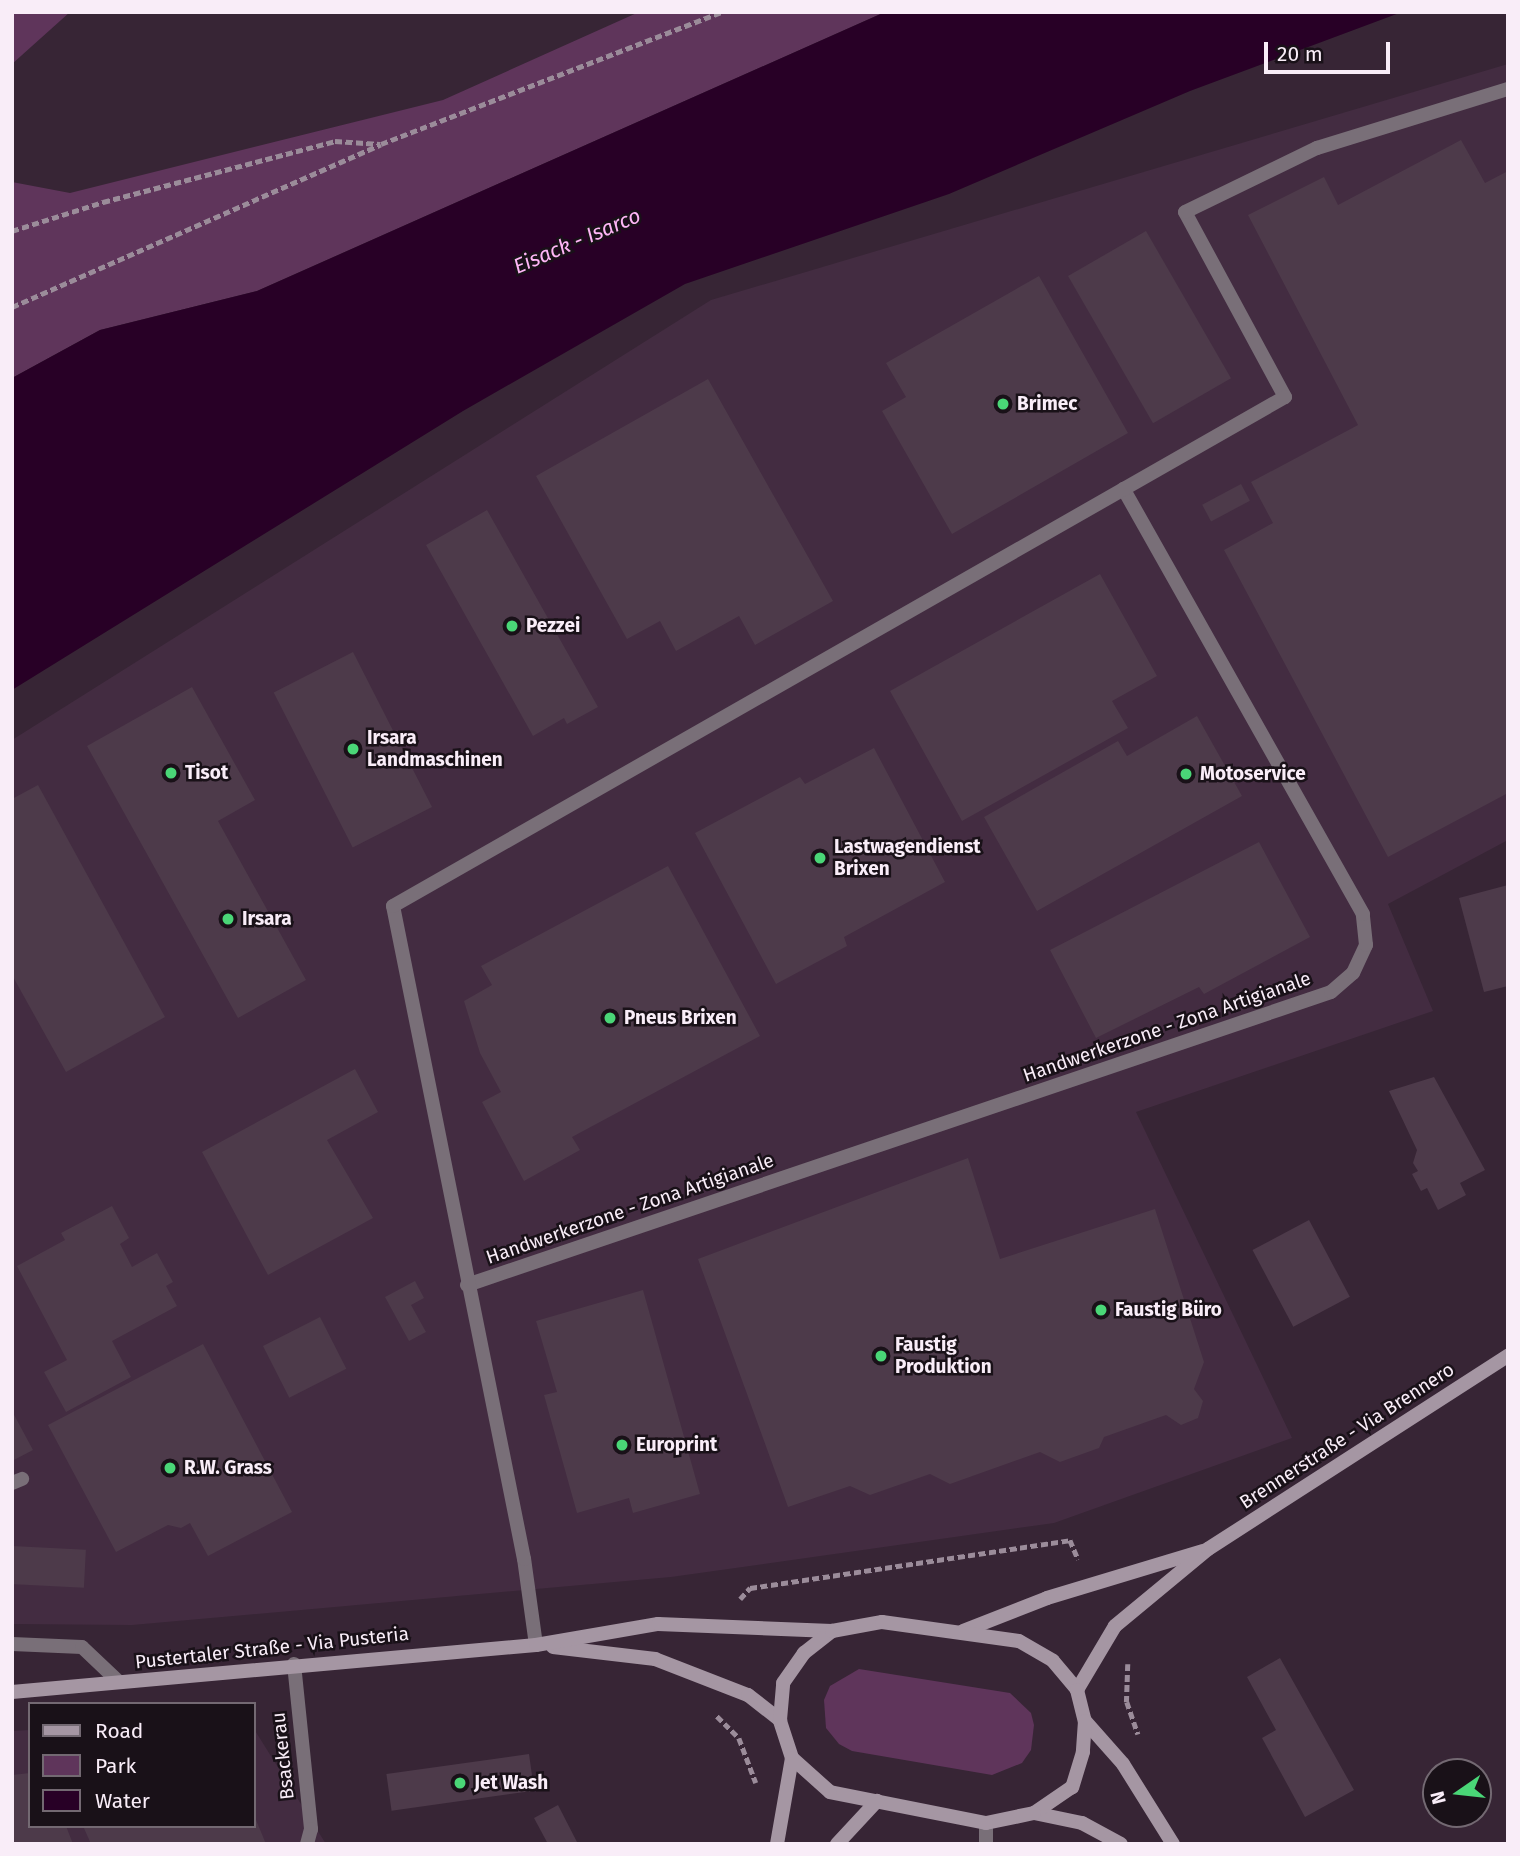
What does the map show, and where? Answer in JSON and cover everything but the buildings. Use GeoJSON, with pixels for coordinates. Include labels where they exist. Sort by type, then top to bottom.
{"type":"FeatureCollection","features":[{"type":"Feature","properties":{"kind":"main road","name":"Brennerstraße - Via Brennero"},"geometry":{"type":"LineString","coordinates":[[1077,1690],[1115,1626],[1208,1549],[1508,1356]]}},
{"type":"Feature","properties":{"kind":"main road","name":"Brennerstraße - Via Brennero"},"geometry":{"type":"LineString","coordinates":[[960,1632],[1047,1598],[1208,1549]]}},
{"type":"Feature","properties":{"kind":"main road","name":"Brennerstraße - Via Brennero"},"geometry":{"type":"LineString","coordinates":[[777,1844],[792,1758],[780,1720],[783,1684],[804,1653],[832,1631],[882,1622],[1018,1641],[1053,1661],[1077,1690],[1085,1721],[1083,1752],[1072,1787],[1034,1813],[986,1823],[830,1792],[792,1758]]}},
{"type":"Feature","properties":{"kind":"main road","name":"Pustertaler Straße - Via Pusteria"},"geometry":{"type":"LineString","coordinates":[[12,1692],[294,1664],[536,1645],[658,1624],[832,1631]]}},
{"type":"Feature","properties":{"kind":"main road","name":"Pustertaler Straße - Via Pusteria"},"geometry":{"type":"LineString","coordinates":[[536,1645],[655,1659],[738,1690],[780,1720]]}},
{"type":"Feature","properties":{"kind":"main road"},"geometry":{"type":"LineString","coordinates":[[1085,1721],[1123,1764],[1173,1844]]}},
{"type":"Feature","properties":{"kind":"main road"},"geometry":{"type":"LineString","coordinates":[[837,1844],[877,1801]]}},
{"type":"Feature","properties":{"kind":"main road"},"geometry":{"type":"LineString","coordinates":[[1034,1813],[1082,1822],[1121,1844]]}},
{"type":"Feature","properties":{"kind":"street","name":"Handwerkerzone - Zona Artigianale"},"geometry":{"type":"LineString","coordinates":[[536,1645],[524,1559],[393,906],[1285,397],[1185,212],[1317,148],[1508,89]]}},
{"type":"Feature","properties":{"kind":"street","name":"Handwerkerzone - Zona Artigianale"},"geometry":{"type":"LineString","coordinates":[[467,1285],[1331,992],[1353,973],[1366,945],[1363,914],[1124,489]]}},
{"type":"Feature","properties":{"kind":"street"},"geometry":{"type":"LineString","coordinates":[[12,1644],[82,1647],[119,1682]]}},
{"type":"Feature","properties":{"kind":"street","name":"Bsackerau"},"geometry":{"type":"LineString","coordinates":[[294,1664],[311,1829],[307,1844]]}},
{"type":"Feature","properties":{"kind":"street"},"geometry":{"type":"LineString","coordinates":[[986,1823],[986,1844]]}},
{"type":"Feature","properties":{"kind":"path"},"geometry":{"type":"LineString","coordinates":[[12,307],[381,144],[722,12]]}},
{"type":"Feature","properties":{"kind":"path"},"geometry":{"type":"LineString","coordinates":[[12,232],[103,202],[335,141],[381,144]]}},
{"type":"Feature","properties":{"kind":"shaded area"},"geometry":{"type":"Polygon","coordinates":[[[1508,64],[1508,840],[1388,904],[1433,1011],[1136,1112],[1292,1438],[1054,1523],[671,1577],[132,1625],[12,1624],[12,740],[711,300],[1508,64]]]}},
{"type":"Feature","properties":{"kind":"shaded area"},"geometry":{"type":"Polygon","coordinates":[[[28,1730],[28,1828],[256,1828],[256,1732],[326,1844],[12,1844],[12,1731],[28,1730]]]}},
{"type":"Feature","properties":{"kind":"green space"},"geometry":{"type":"Polygon","coordinates":[[[12,12],[70,12],[12,64],[12,12]]]}},
{"type":"Feature","properties":{"kind":"green space"},"geometry":{"type":"Polygon","coordinates":[[[639,12],[885,12],[257,291],[100,330],[12,378],[12,182],[70,193],[443,100],[639,12]]]}},
{"type":"Feature","properties":{"kind":"green space"},"geometry":{"type":"Polygon","coordinates":[[[859,1669],[1010,1693],[1031,1713],[1034,1725],[1031,1750],[1022,1763],[992,1775],[852,1751],[839,1744],[826,1728],[824,1700],[830,1686],[859,1669]]]}},
{"type":"Feature","properties":{"kind":"water","name":"Eisack - Isarco"},"geometry":{"type":"Polygon","coordinates":[[[885,12],[1402,12],[1190,91],[949,194],[685,284],[463,411],[12,690],[12,378],[100,330],[257,291],[885,12]]]}},
{"type":"Feature","properties":{"kind":"place","name":"Brimec"},"geometry":{"type":"Point","coordinates":[1003,404]}},
{"type":"Feature","properties":{"kind":"place","name":"Pezzei"},"geometry":{"type":"Point","coordinates":[512,626]}},
{"type":"Feature","properties":{"kind":"place","name":"Irsara Landmaschinen"},"geometry":{"type":"Point","coordinates":[353,749]}},
{"type":"Feature","properties":{"kind":"place","name":"Tisot"},"geometry":{"type":"Point","coordinates":[171,773]}},
{"type":"Feature","properties":{"kind":"place","name":"Motoservice"},"geometry":{"type":"Point","coordinates":[1186,774]}},
{"type":"Feature","properties":{"kind":"place","name":"Lastwagendienst Brixen"},"geometry":{"type":"Point","coordinates":[820,858]}},
{"type":"Feature","properties":{"kind":"place","name":"Irsara"},"geometry":{"type":"Point","coordinates":[228,919]}},
{"type":"Feature","properties":{"kind":"place","name":"Pneus Brixen"},"geometry":{"type":"Point","coordinates":[610,1018]}},
{"type":"Feature","properties":{"kind":"place","name":"Faustig Büro"},"geometry":{"type":"Point","coordinates":[1101,1310]}},
{"type":"Feature","properties":{"kind":"place","name":"Faustig Produktion"},"geometry":{"type":"Point","coordinates":[881,1356]}},
{"type":"Feature","properties":{"kind":"place","name":"Europrint"},"geometry":{"type":"Point","coordinates":[622,1445]}},
{"type":"Feature","properties":{"kind":"place","name":"R.W. Grass"},"geometry":{"type":"Point","coordinates":[170,1468]}},
{"type":"Feature","properties":{"kind":"place","name":"Jet Wash"},"geometry":{"type":"Point","coordinates":[460,1783]}}]}
